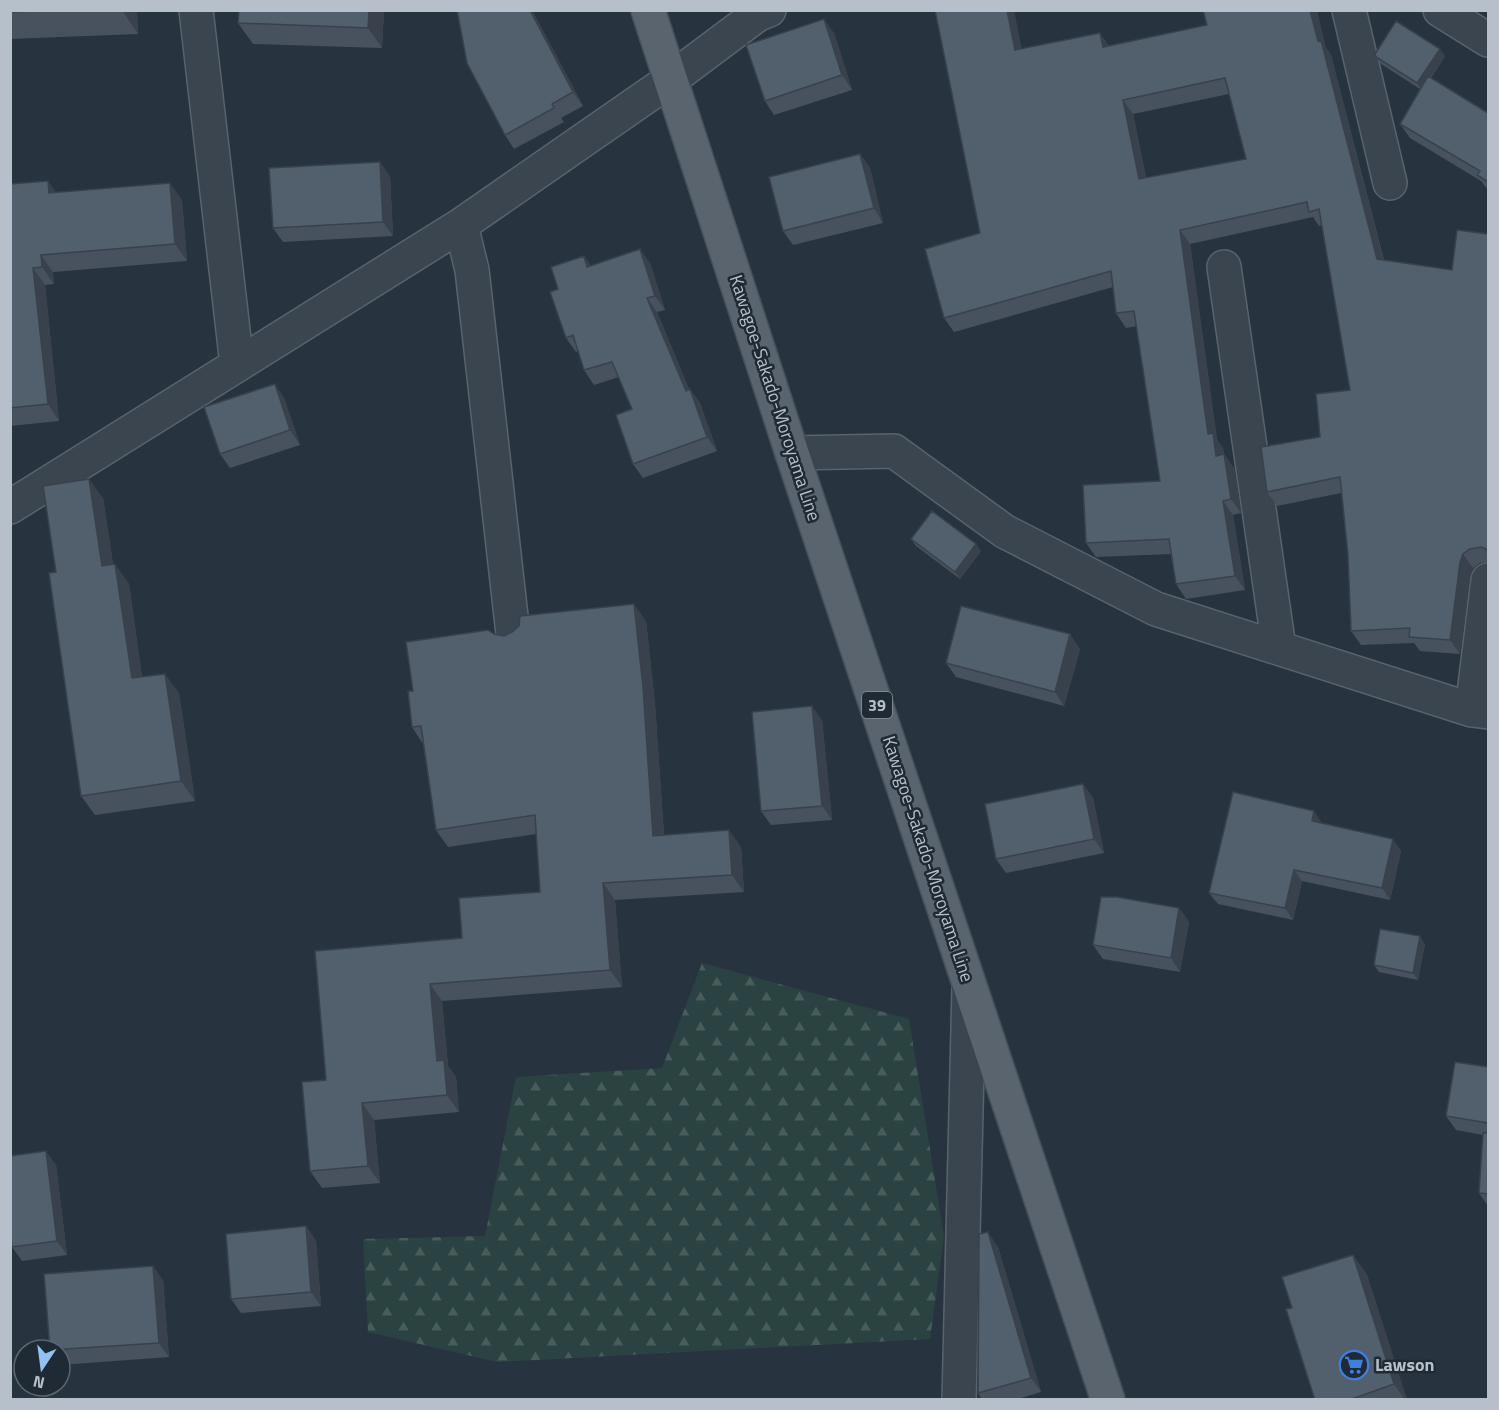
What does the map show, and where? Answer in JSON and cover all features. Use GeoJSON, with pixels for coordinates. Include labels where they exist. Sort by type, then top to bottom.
{"type":"FeatureCollection","features":[{"type":"Feature","properties":{"kind":"main road","name":"Kawagoe-Sakado-Moroyama Line"},"geometry":{"type":"LineString","coordinates":[[648,10],[792,453],[1108,1400]]}},
{"type":"Feature","properties":{"kind":"street"},"geometry":{"type":"LineString","coordinates":[[196,10],[237,365]]}},
{"type":"Feature","properties":{"kind":"street"},"geometry":{"type":"LineString","coordinates":[[10,507],[461,225],[670,80],[757,15],[769,10]]}},
{"type":"Feature","properties":{"kind":"street"},"geometry":{"type":"LineString","coordinates":[[1350,10],[1390,183]]}},
{"type":"Feature","properties":{"kind":"street"},"geometry":{"type":"LineString","coordinates":[[1440,10],[1488,40]]}},
{"type":"Feature","properties":{"kind":"street"},"geometry":{"type":"LineString","coordinates":[[461,225],[472,270],[513,634]]}},
{"type":"Feature","properties":{"kind":"street"},"geometry":{"type":"LineString","coordinates":[[1224,267],[1279,648]]}},
{"type":"Feature","properties":{"kind":"street"},"geometry":{"type":"LineString","coordinates":[[792,453],[894,451],[1004,531],[1156,609],[1480,711],[1488,580]]}},
{"type":"Feature","properties":{"kind":"street"},"geometry":{"type":"LineString","coordinates":[[959,1400],[969,984]]}},
{"type":"Feature","properties":{"kind":"green space"},"geometry":{"type":"Polygon","coordinates":[[[702,963],[909,1019],[944,1236],[930,1339],[497,1362],[368,1332],[363,1239],[485,1236],[516,1077],[662,1068],[702,963]]]}},
{"type":"Feature","properties":{"kind":"building"},"geometry":{"type":"Polygon","coordinates":[[[10,10],[63,10],[10,12],[10,10]]]}},
{"type":"Feature","properties":{"kind":"building"},"geometry":{"type":"Polygon","coordinates":[[[239,10],[369,10],[368,28],[238,23],[239,10]]]}},
{"type":"Feature","properties":{"kind":"building"},"geometry":{"type":"Polygon","coordinates":[[[457,10],[530,10],[573,92],[552,104],[554,108],[505,135],[467,63],[457,10]]]}},
{"type":"Feature","properties":{"kind":"building"},"geometry":{"type":"Polygon","coordinates":[[[935,10],[1007,10],[1015,50],[1100,33],[1103,47],[1207,25],[1203,10],[1310,10],[1318,41],[1321,40],[1377,259],[1452,270],[1457,230],[1488,234],[1488,550],[1481,547],[1470,549],[1463,554],[1450,640],[1409,637],[1410,628],[1351,631],[1348,555],[1340,477],[1267,492],[1261,447],[1320,437],[1316,394],[1350,390],[1319,209],[1309,212],[1307,202],[1180,230],[1208,434],[1213,433],[1216,456],[1224,454],[1231,499],[1223,501],[1235,576],[1176,584],[1169,539],[1086,543],[1083,485],[1160,481],[1134,311],[1116,313],[1111,271],[944,318],[925,249],[980,233],[935,10]],[[1225,78],[1123,100],[1139,179],[1246,159],[1225,78]]]}},
{"type":"Feature","properties":{"kind":"building"},"geometry":{"type":"Polygon","coordinates":[[[824,19],[842,75],[765,101],[746,45],[824,19]]]}},
{"type":"Feature","properties":{"kind":"building"},"geometry":{"type":"Polygon","coordinates":[[[1396,21],[1440,49],[1417,83],[1376,57],[1375,54],[1396,21]]]}},
{"type":"Feature","properties":{"kind":"building"},"geometry":{"type":"Polygon","coordinates":[[[1428,76],[1488,113],[1488,182],[1477,175],[1480,171],[1400,124],[1428,76]]]}},
{"type":"Feature","properties":{"kind":"building"},"geometry":{"type":"Polygon","coordinates":[[[860,154],[874,208],[783,231],[769,177],[860,154]]]}},
{"type":"Feature","properties":{"kind":"building"},"geometry":{"type":"Polygon","coordinates":[[[380,162],[383,222],[273,228],[269,168],[380,162]]]}},
{"type":"Feature","properties":{"kind":"building"},"geometry":{"type":"Polygon","coordinates":[[[48,181],[49,193],[170,183],[175,244],[41,255],[42,267],[33,268],[48,404],[10,408],[10,184],[48,181]]]}},
{"type":"Feature","properties":{"kind":"building"},"geometry":{"type":"Polygon","coordinates":[[[640,249],[655,296],[647,298],[686,391],[690,389],[707,437],[633,464],[616,415],[632,409],[612,362],[584,370],[573,335],[566,338],[550,292],[558,289],[551,267],[584,256],[587,267],[640,249]]]}},
{"type":"Feature","properties":{"kind":"building"},"geometry":{"type":"Polygon","coordinates":[[[275,384],[290,430],[220,454],[204,407],[275,384]]]}},
{"type":"Feature","properties":{"kind":"building"},"geometry":{"type":"Polygon","coordinates":[[[89,479],[102,566],[115,564],[132,678],[165,674],[181,781],[81,796],[49,573],[56,572],[43,486],[89,479]]]}},
{"type":"Feature","properties":{"kind":"building"},"geometry":{"type":"Polygon","coordinates":[[[932,511],[976,544],[955,572],[911,539],[932,511]]]}},
{"type":"Feature","properties":{"kind":"building"},"geometry":{"type":"Polygon","coordinates":[[[634,604],[643,687],[653,836],[729,830],[732,875],[603,883],[610,970],[430,984],[437,1061],[444,1060],[447,1095],[362,1103],[368,1166],[310,1171],[302,1082],[326,1080],[315,951],[462,938],[459,898],[540,892],[535,815],[436,830],[421,726],[412,727],[408,691],[413,691],[406,642],[488,630],[504,636],[519,626],[520,616],[634,604]]]}},
{"type":"Feature","properties":{"kind":"building"},"geometry":{"type":"Polygon","coordinates":[[[961,606],[1070,634],[1055,692],[946,663],[961,606]]]}},
{"type":"Feature","properties":{"kind":"building"},"geometry":{"type":"Polygon","coordinates":[[[812,706],[822,806],[761,811],[752,712],[812,706]]]}},
{"type":"Feature","properties":{"kind":"building"},"geometry":{"type":"Polygon","coordinates":[[[1083,784],[1094,839],[996,859],[985,804],[1083,784]]]}},
{"type":"Feature","properties":{"kind":"building"},"geometry":{"type":"Polygon","coordinates":[[[1233,792],[1314,811],[1312,821],[1393,839],[1382,888],[1294,870],[1285,908],[1209,893],[1233,792]]]}},
{"type":"Feature","properties":{"kind":"building"},"geometry":{"type":"Polygon","coordinates":[[[1101,897],[1117,897],[1179,908],[1171,958],[1093,945],[1101,897]]]}},
{"type":"Feature","properties":{"kind":"building"},"geometry":{"type":"Polygon","coordinates":[[[1380,929],[1420,936],[1413,973],[1374,965],[1380,929]]]}},
{"type":"Feature","properties":{"kind":"building"},"geometry":{"type":"Polygon","coordinates":[[[1455,1062],[1488,1067],[1488,1123],[1446,1116],[1455,1062]]]}},
{"type":"Feature","properties":{"kind":"building"},"geometry":{"type":"Polygon","coordinates":[[[1483,1133],[1488,1133],[1488,1194],[1479,1193],[1483,1133]]]}},
{"type":"Feature","properties":{"kind":"building"},"geometry":{"type":"Polygon","coordinates":[[[46,1151],[57,1241],[12,1247],[10,1156],[46,1151]]]}},
{"type":"Feature","properties":{"kind":"building"},"geometry":{"type":"Polygon","coordinates":[[[306,1226],[311,1292],[231,1299],[226,1234],[306,1226]]]}},
{"type":"Feature","properties":{"kind":"building"},"geometry":{"type":"Polygon","coordinates":[[[988,1232],[1031,1378],[978,1393],[979,1234],[988,1232]]]}},
{"type":"Feature","properties":{"kind":"building","name":"Lawson"},"geometry":{"type":"Polygon","coordinates":[[[1353,1255],[1394,1384],[1349,1400],[1315,1400],[1286,1309],[1292,1308],[1282,1277],[1353,1255]]]}},
{"type":"Feature","properties":{"kind":"building"},"geometry":{"type":"Polygon","coordinates":[[[153,1266],[159,1343],[72,1349],[72,1338],[49,1338],[44,1274],[153,1266]]]}},
{"type":"Feature","properties":{"kind":"place","name":"Lawson"},"geometry":{"type":"Point","coordinates":[1354,1365]}}]}
